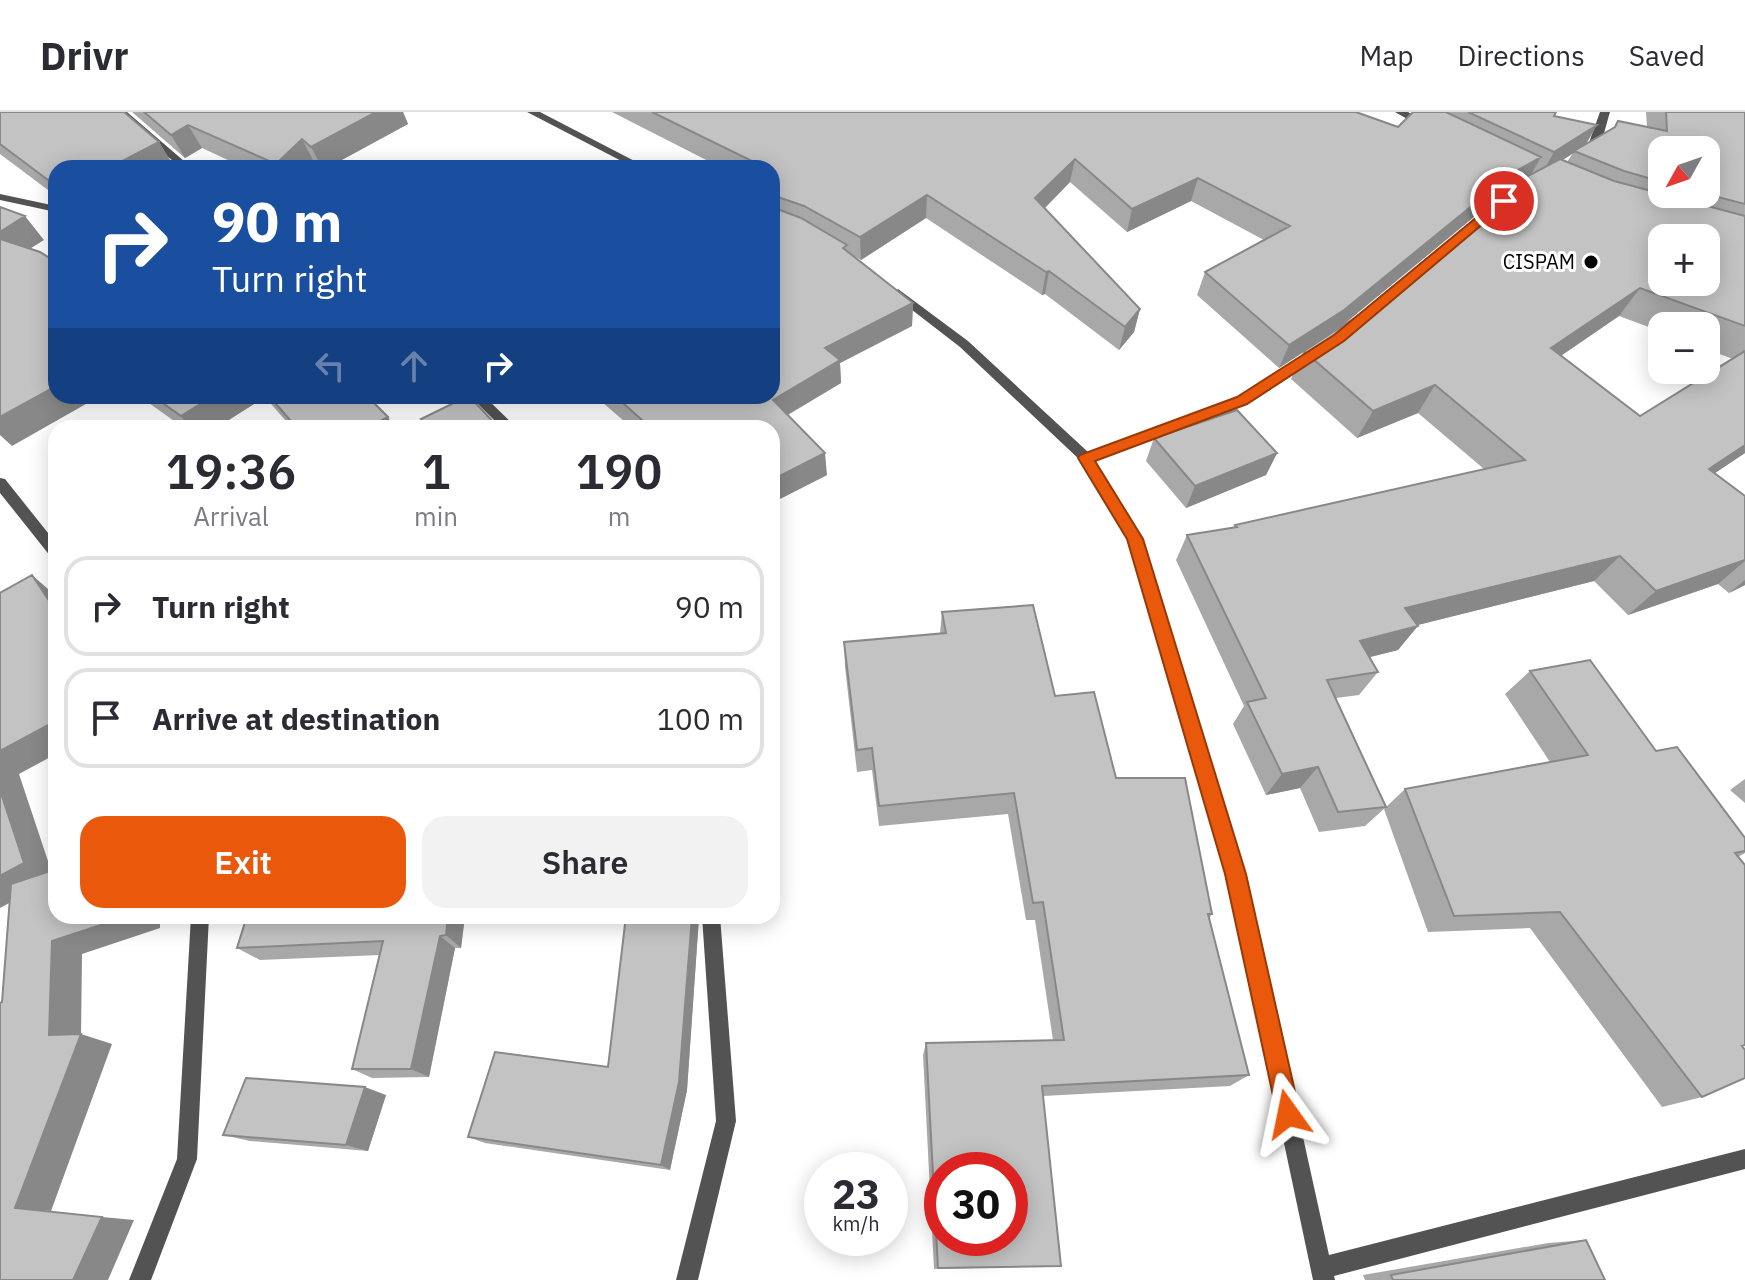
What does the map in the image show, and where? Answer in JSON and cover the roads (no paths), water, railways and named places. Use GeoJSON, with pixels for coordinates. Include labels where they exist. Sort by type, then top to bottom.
{"type":"FeatureCollection","features":[{"type":"Feature","properties":{"kind":"street"},"geometry":{"type":"LineString","coordinates":[[121,112],[178,160]]}},
{"type":"Feature","properties":{"kind":"street"},"geometry":{"type":"LineString","coordinates":[[532,112],[627,160]]}},
{"type":"Feature","properties":{"kind":"street"},"geometry":{"type":"LineString","coordinates":[[1400,112],[1443,134]]}},
{"type":"Feature","properties":{"kind":"street"},"geometry":{"type":"LineString","coordinates":[[1579,158],[1592,150],[1605,112]]}},
{"type":"Feature","properties":{"kind":"street"},"geometry":{"type":"LineString","coordinates":[[0,197],[48,207]]}},
{"type":"Feature","properties":{"kind":"street"},"geometry":{"type":"LineString","coordinates":[[882,281],[964,344],[1086,458],[1135,539],[1236,874],[1322,1274],[1745,1159]]}},
{"type":"Feature","properties":{"kind":"street"},"geometry":{"type":"LineString","coordinates":[[1086,458],[1242,401],[1327,346]]}},
{"type":"Feature","properties":{"kind":"street"},"geometry":{"type":"LineString","coordinates":[[484,404],[502,420]]}},
{"type":"Feature","properties":{"kind":"street"},"geometry":{"type":"LineString","coordinates":[[0,483],[6,500],[48,545]]}},
{"type":"Feature","properties":{"kind":"street"},"geometry":{"type":"LineString","coordinates":[[140,1280],[187,1159],[200,924]]}},
{"type":"Feature","properties":{"kind":"street"},"geometry":{"type":"LineString","coordinates":[[687,1280],[726,1121],[712,924]]}},
{"type":"Feature","properties":{"kind":"place","name":"CISPAM"},"geometry":{"type":"Point","coordinates":[1591,262]}}]}
